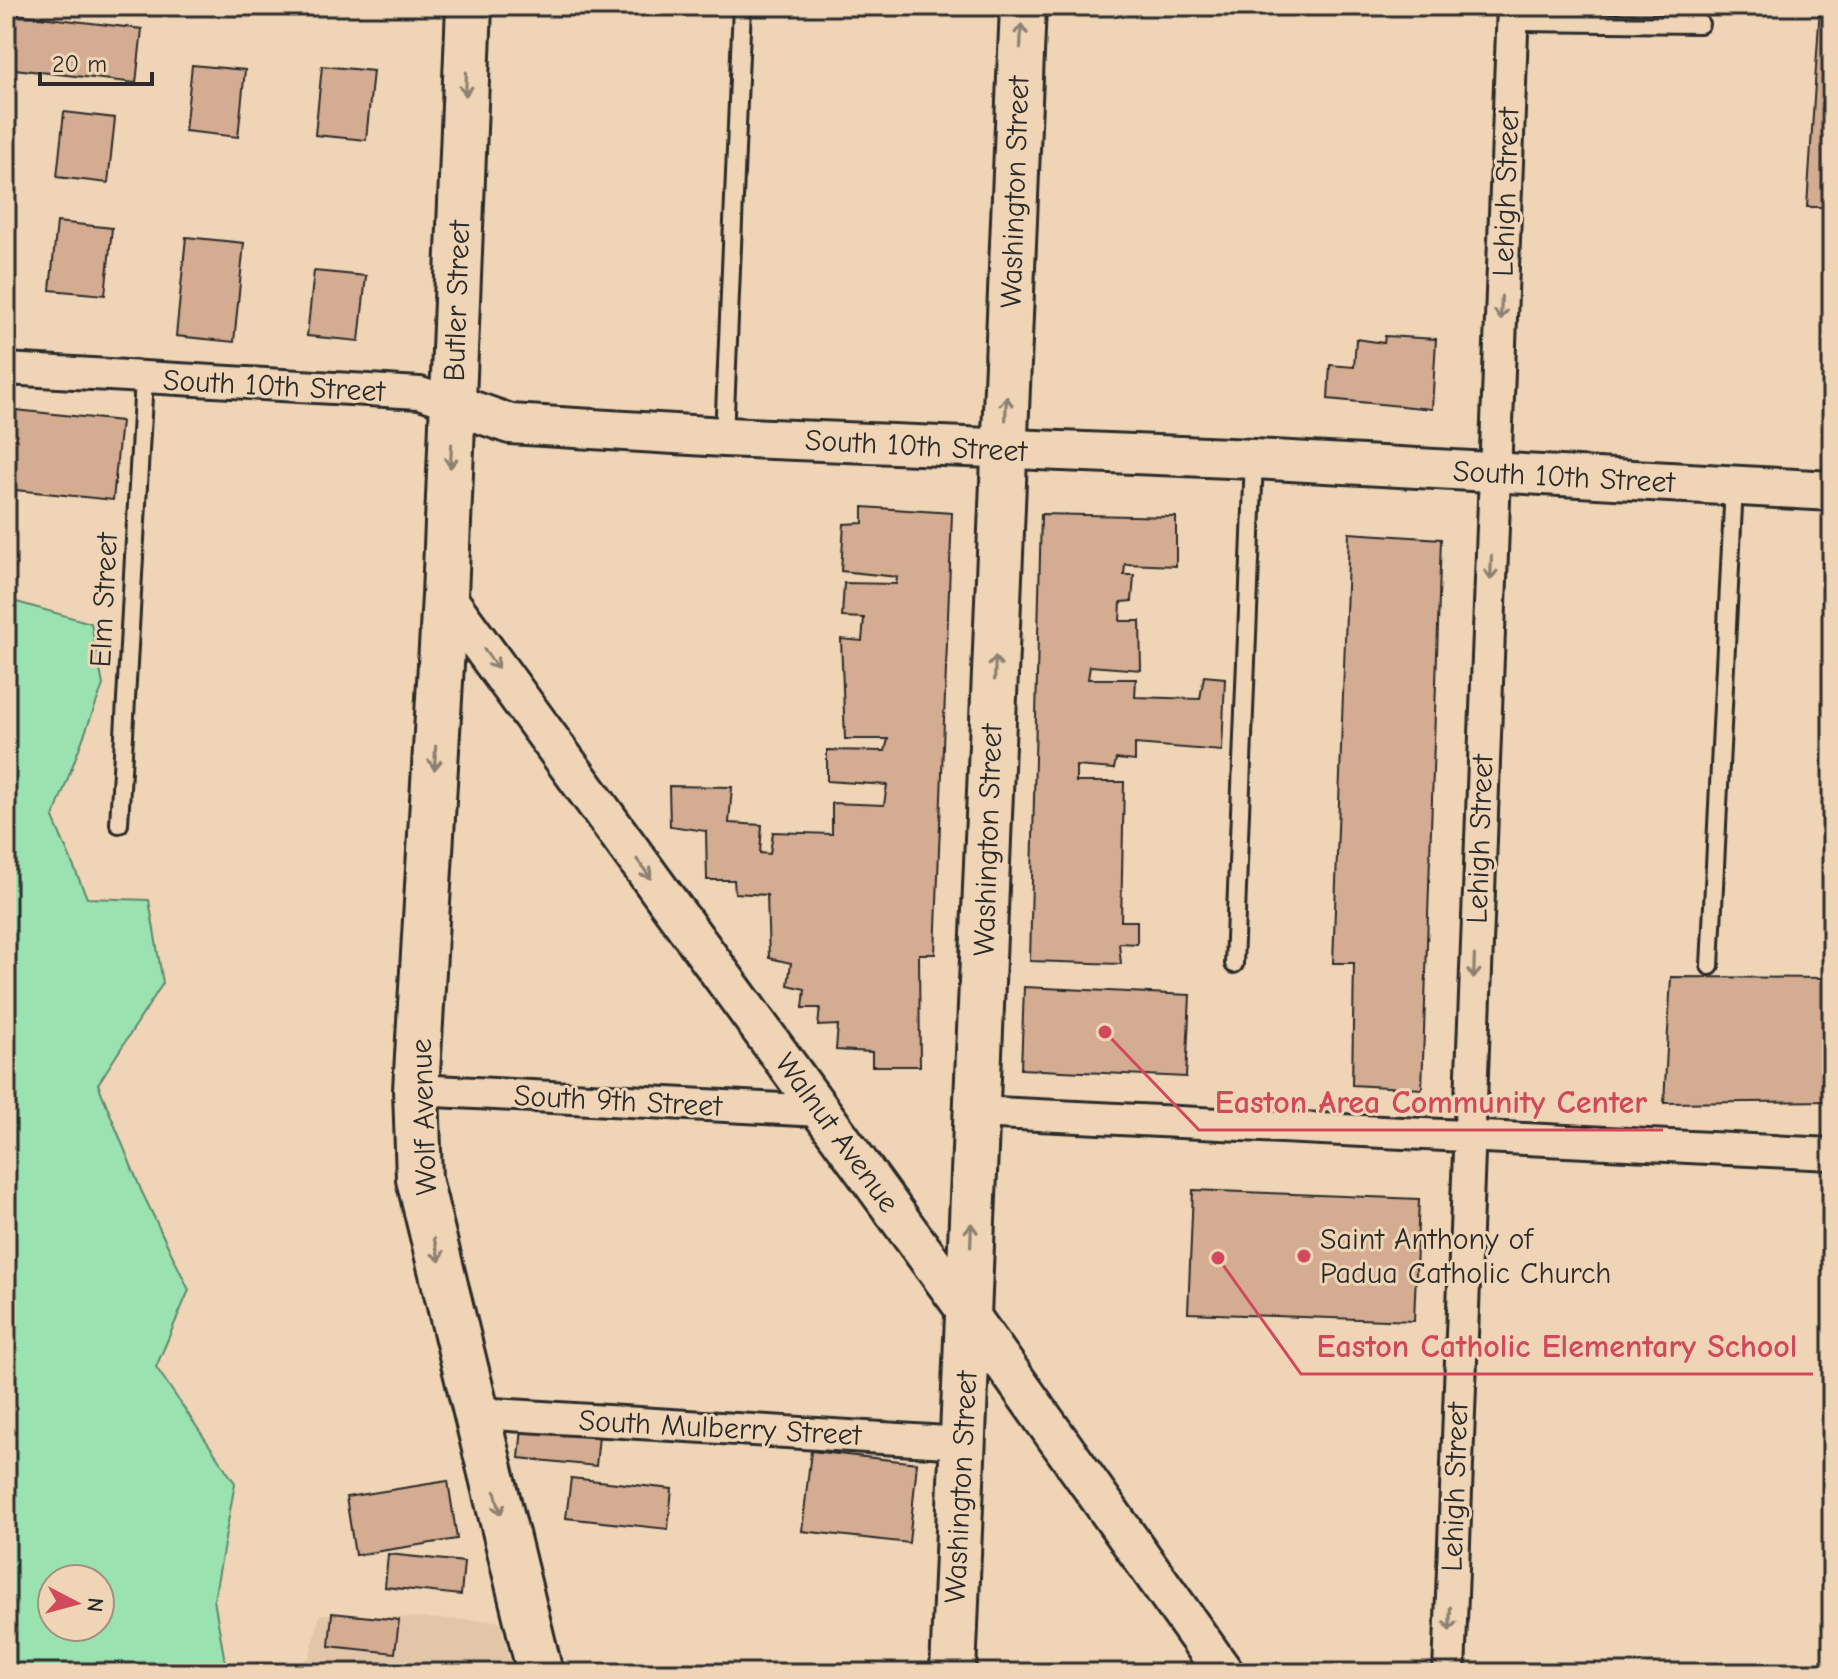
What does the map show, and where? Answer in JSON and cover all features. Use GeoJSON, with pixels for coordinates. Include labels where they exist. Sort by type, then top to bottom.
{"type":"FeatureCollection","features":[{"type":"Feature","properties":{"kind":"main road","name":"Butler Street"},"geometry":{"type":"LineString","coordinates":[[445,596],[469,6]]}},
{"type":"Feature","properties":{"kind":"main road","name":"Washington Street"},"geometry":{"type":"LineString","coordinates":[[953,1673],[1023,6]]}},
{"type":"Feature","properties":{"kind":"main road","name":"Wolf Avenue"},"geometry":{"type":"LineString","coordinates":[[445,596],[416,1090],[419,1179],[540,1673]]}},
{"type":"Feature","properties":{"kind":"street","name":"Lehigh Street"},"geometry":{"type":"LineString","coordinates":[[1449,1673],[1467,1137],[1513,14]]}},
{"type":"Feature","properties":{"kind":"street","name":"South 10th Street"},"geometry":{"type":"LineString","coordinates":[[6,369],[420,393],[510,424],[724,437],[1254,459],[1832,491]]}},
{"type":"Feature","properties":{"kind":"street","name":"Walnut Avenue"},"geometry":{"type":"LineString","coordinates":[[445,596],[968,1313],[1214,1666]]}},
{"type":"Feature","properties":{"kind":"street","name":"South 9th Street"},"geometry":{"type":"LineString","coordinates":[[416,1090],[821,1111]]}},
{"type":"Feature","properties":{"kind":"street"},"geometry":{"type":"LineString","coordinates":[[976,1112],[1832,1154]]}},
{"type":"Feature","properties":{"kind":"street","name":"South Mulberry Street"},"geometry":{"type":"LineString","coordinates":[[477,1413],[963,1443]]}},
{"type":"Feature","properties":{"kind":"lane"},"geometry":{"type":"LineString","coordinates":[[724,437],[742,6]]}},
{"type":"Feature","properties":{"kind":"lane"},"geometry":{"type":"LineString","coordinates":[[1513,14],[1700,24]]}},
{"type":"Feature","properties":{"kind":"lane","name":"Elm Street"},"geometry":{"type":"LineString","coordinates":[[119,824],[144,379]]}},
{"type":"Feature","properties":{"kind":"lane"},"geometry":{"type":"LineString","coordinates":[[1234,964],[1254,459]]}},
{"type":"Feature","properties":{"kind":"lane"},"geometry":{"type":"LineString","coordinates":[[1710,966],[1734,486]]}},
{"type":"Feature","properties":{"kind":"shaded area"},"geometry":{"type":"Polygon","coordinates":[[[320,1614],[500,1621],[513,1673],[276,1673],[309,1658],[320,1614]]]}},
{"type":"Feature","properties":{"kind":"green space"},"geometry":{"type":"Polygon","coordinates":[[[6,599],[91,623],[103,685],[53,818],[87,898],[149,900],[163,983],[98,1084],[141,1190],[189,1290],[156,1367],[235,1483],[214,1600],[227,1673],[6,1673],[6,599]]]}},
{"type":"Feature","properties":{"kind":"building"},"geometry":{"type":"Polygon","coordinates":[[[1820,6],[1832,6],[1832,207],[1807,207],[1820,6]]]}},
{"type":"Feature","properties":{"kind":"building"},"geometry":{"type":"Polygon","coordinates":[[[6,13],[142,29],[136,83],[6,68],[6,13]]]}},
{"type":"Feature","properties":{"kind":"building"},"geometry":{"type":"Polygon","coordinates":[[[192,65],[245,70],[238,137],[185,131],[192,65]]]}},
{"type":"Feature","properties":{"kind":"building"},"geometry":{"type":"Polygon","coordinates":[[[322,66],[373,71],[366,140],[315,135],[322,66]]]}},
{"type":"Feature","properties":{"kind":"building"},"geometry":{"type":"Polygon","coordinates":[[[64,112],[115,118],[108,183],[57,177],[64,112]]]}},
{"type":"Feature","properties":{"kind":"building"},"geometry":{"type":"Polygon","coordinates":[[[57,222],[112,228],[105,295],[50,290],[57,222]]]}},
{"type":"Feature","properties":{"kind":"building"},"geometry":{"type":"Polygon","coordinates":[[[186,237],[244,243],[234,342],[176,336],[186,237]]]}},
{"type":"Feature","properties":{"kind":"building"},"geometry":{"type":"Polygon","coordinates":[[[314,271],[366,276],[359,341],[307,336],[314,271]]]}},
{"type":"Feature","properties":{"kind":"building"},"geometry":{"type":"Polygon","coordinates":[[[1385,336],[1436,339],[1432,409],[1328,399],[1330,365],[1354,367],[1356,339],[1384,343],[1385,336]]]}},
{"type":"Feature","properties":{"kind":"building"},"geometry":{"type":"Polygon","coordinates":[[[6,409],[121,421],[113,500],[6,489],[6,409]]]}},
{"type":"Feature","properties":{"kind":"building"},"geometry":{"type":"Polygon","coordinates":[[[863,507],[952,513],[935,954],[919,954],[920,1066],[872,1066],[872,1052],[836,1050],[838,1025],[818,1026],[820,1008],[803,1008],[805,989],[788,985],[791,963],[769,958],[767,895],[735,893],[734,880],[707,880],[706,831],[670,826],[669,786],[732,787],[729,823],[762,825],[760,853],[770,854],[773,832],[832,834],[832,803],[884,805],[887,785],[827,781],[827,750],[885,751],[888,739],[845,739],[841,639],[862,641],[864,618],[842,617],[844,583],[896,584],[897,577],[841,571],[844,524],[863,523],[863,507]]]}},
{"type":"Feature","properties":{"kind":"building"},"geometry":{"type":"Polygon","coordinates":[[[1041,514],[1176,517],[1176,566],[1125,564],[1124,575],[1134,575],[1132,601],[1121,602],[1120,621],[1140,621],[1141,670],[1090,666],[1088,679],[1136,679],[1135,697],[1200,699],[1204,676],[1225,678],[1222,751],[1135,744],[1135,761],[1116,759],[1114,769],[1076,766],[1076,782],[1124,782],[1121,921],[1137,921],[1137,944],[1119,943],[1121,964],[1030,961],[1041,514]]]}},
{"type":"Feature","properties":{"kind":"building"},"geometry":{"type":"Polygon","coordinates":[[[1349,533],[1441,539],[1422,1089],[1352,1085],[1354,963],[1333,963],[1349,533]]]}},
{"type":"Feature","properties":{"kind":"building"},"geometry":{"type":"Polygon","coordinates":[[[1671,977],[1832,978],[1832,1101],[1664,1103],[1671,977]]]}},
{"type":"Feature","properties":{"kind":"building"},"geometry":{"type":"Polygon","coordinates":[[[1024,987],[1190,995],[1186,1077],[1021,1069],[1024,987]]]}},
{"type":"Feature","properties":{"kind":"building","name":"Saint Anthony of Padua Catholic Church"},"geometry":{"type":"Polygon","coordinates":[[[1193,1190],[1419,1199],[1414,1321],[1188,1313],[1193,1190]]]}},
{"type":"Feature","properties":{"kind":"building"},"geometry":{"type":"Polygon","coordinates":[[[522,1428],[599,1436],[596,1466],[519,1458],[522,1428]]]}},
{"type":"Feature","properties":{"kind":"building"},"geometry":{"type":"Polygon","coordinates":[[[811,1451],[917,1463],[909,1543],[802,1531],[811,1451]]]}},
{"type":"Feature","properties":{"kind":"building"},"geometry":{"type":"Polygon","coordinates":[[[571,1478],[672,1489],[668,1529],[566,1518],[571,1478]]]}},
{"type":"Feature","properties":{"kind":"building"},"geometry":{"type":"Polygon","coordinates":[[[448,1481],[457,1539],[355,1555],[346,1497],[448,1481]]]}},
{"type":"Feature","properties":{"kind":"building"},"geometry":{"type":"Polygon","coordinates":[[[388,1554],[464,1562],[461,1595],[385,1587],[388,1554]]]}},
{"type":"Feature","properties":{"kind":"building"},"geometry":{"type":"Polygon","coordinates":[[[332,1613],[399,1620],[395,1653],[329,1646],[332,1613]]]}},
{"type":"Feature","properties":{"kind":"place","name":"Easton Area Community Center"},"geometry":{"type":"Point","coordinates":[1105,1032]}},
{"type":"Feature","properties":{"kind":"place","name":"Saint Anthony of Padua Catholic Church"},"geometry":{"type":"Point","coordinates":[1304,1256]}},
{"type":"Feature","properties":{"kind":"place","name":"Easton Catholic Elementary School"},"geometry":{"type":"Point","coordinates":[1218,1258]}}]}
